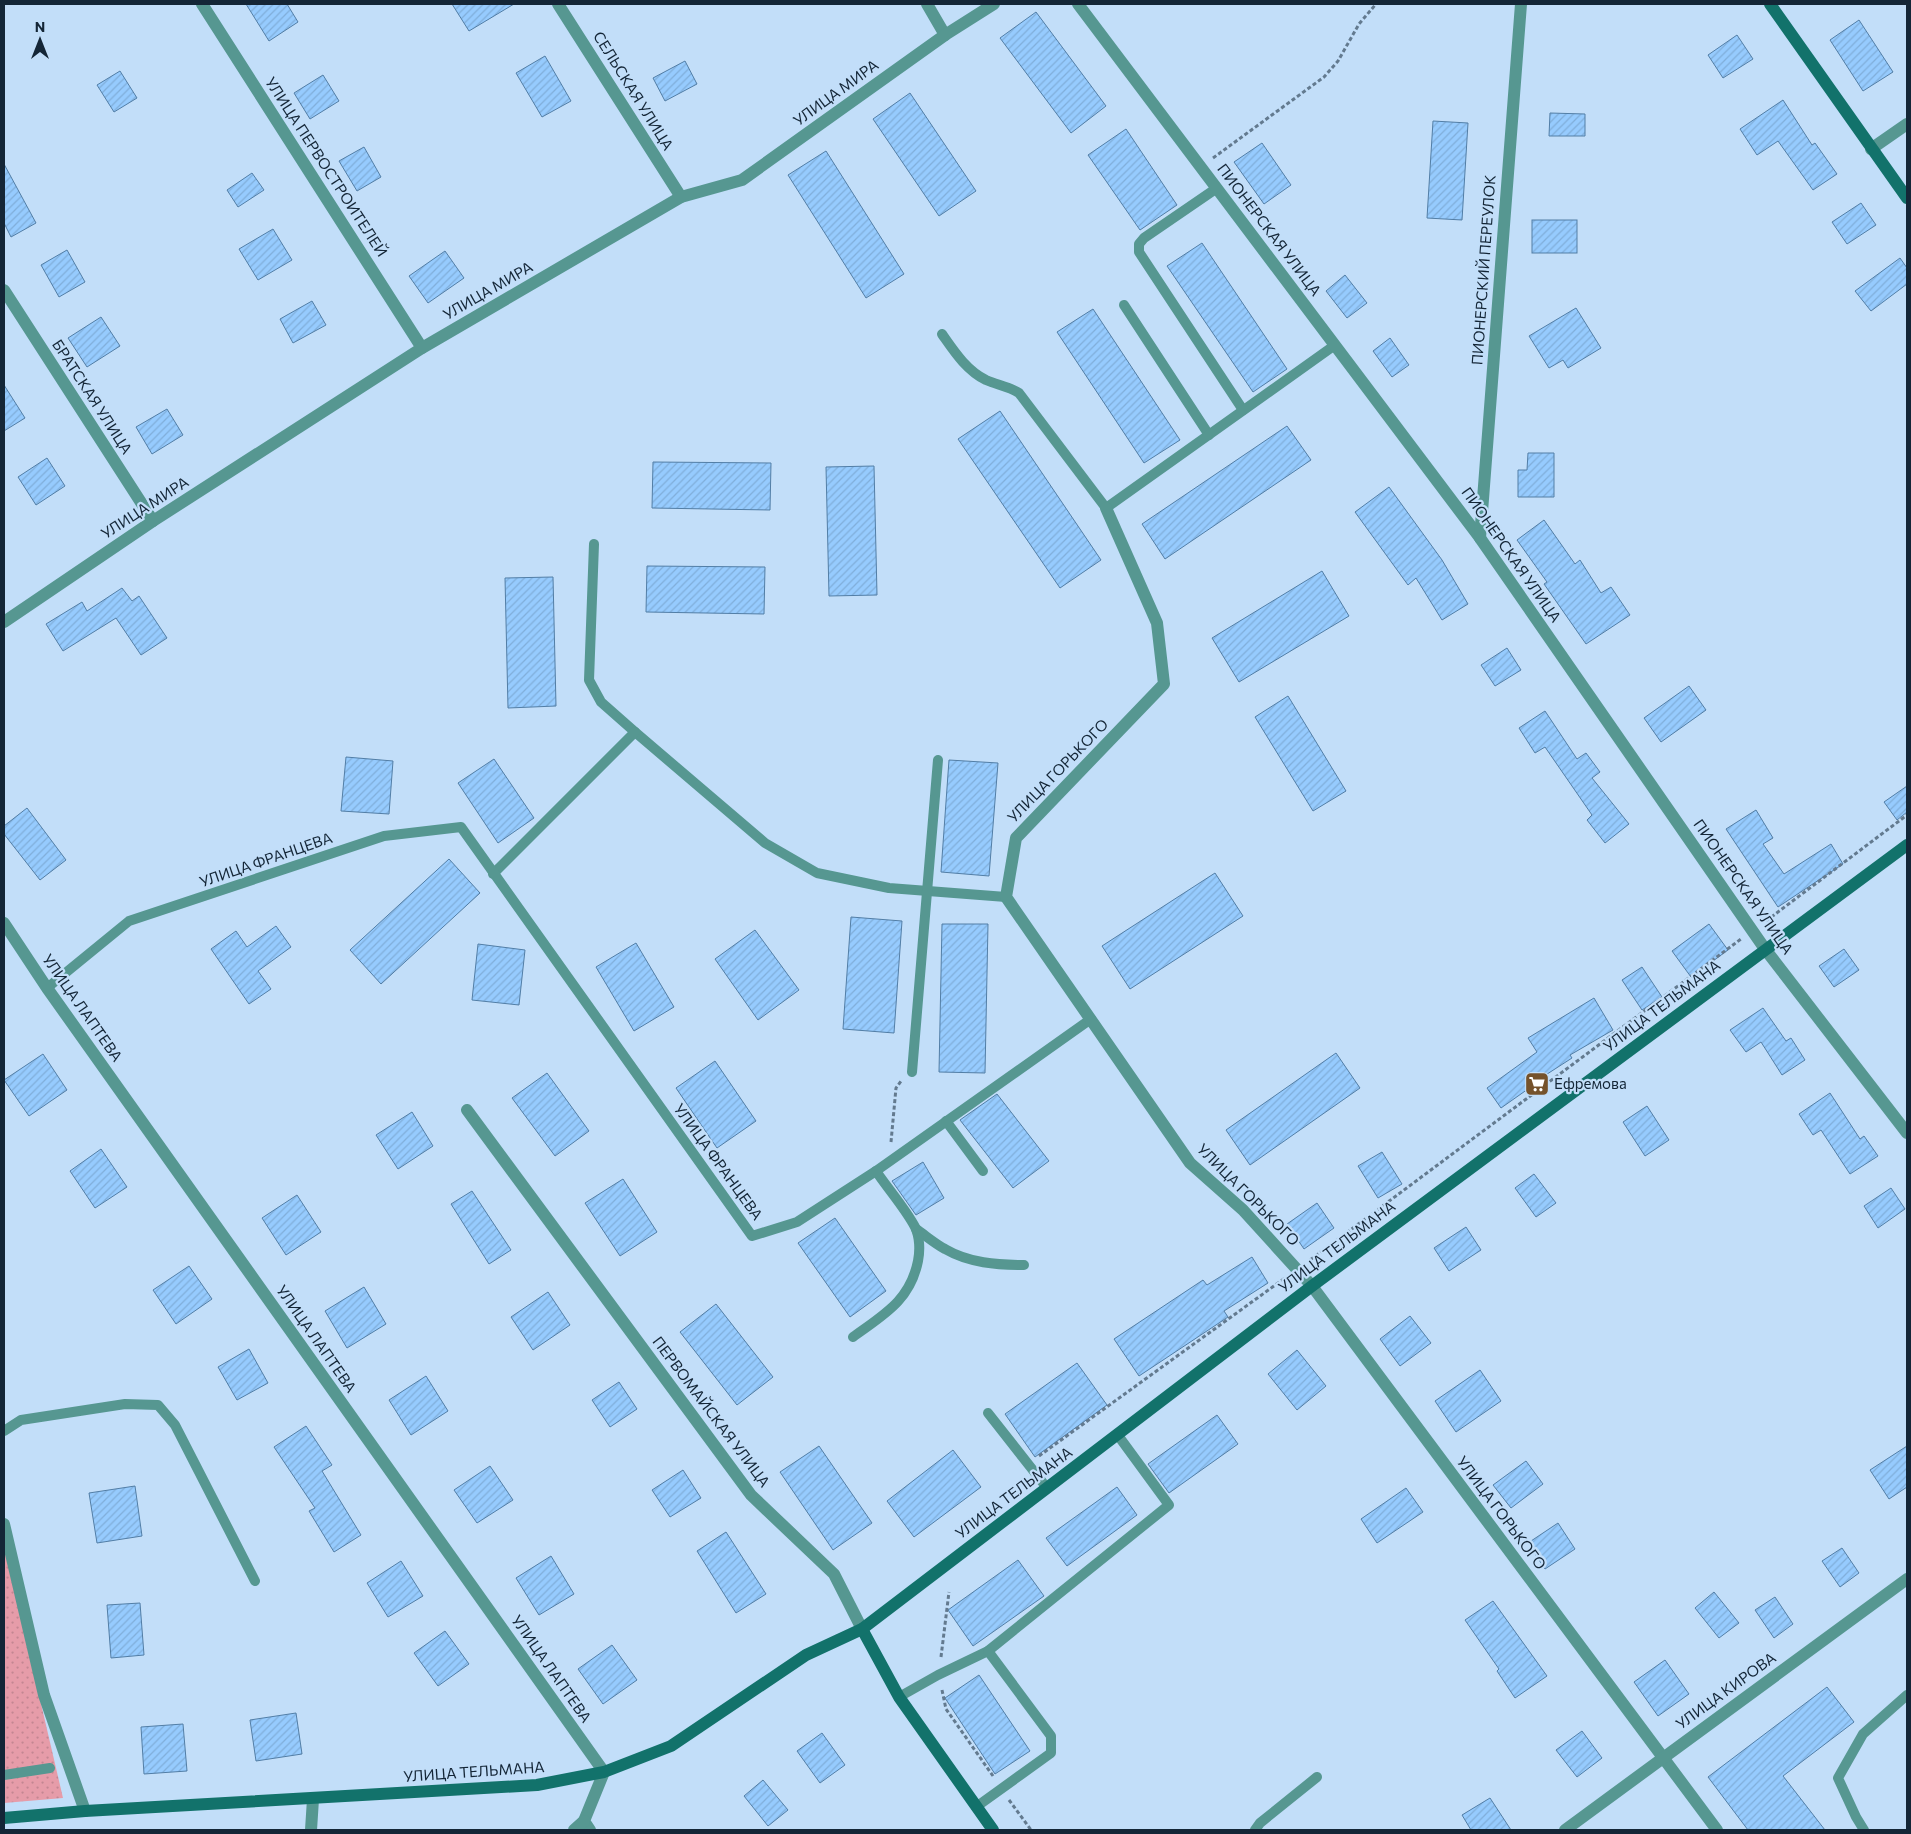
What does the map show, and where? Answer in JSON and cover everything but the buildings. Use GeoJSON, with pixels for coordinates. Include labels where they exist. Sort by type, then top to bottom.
{"type":"FeatureCollection","features":[{"type":"Feature","properties":{"kind":"street","name":"УЛИЦА ПЕРВОСТРОИТЕЛЕЙ"},"geometry":{"type":"LineString","coordinates":[[202,4],[422,348]]}},
{"type":"Feature","properties":{"kind":"street","name":"СЕЛЬСКАЯ УЛИЦА"},"geometry":{"type":"LineString","coordinates":[[558,4],[681,196]]}},
{"type":"Feature","properties":{"kind":"street"},"geometry":{"type":"LineString","coordinates":[[927,4],[945,35]]}},
{"type":"Feature","properties":{"kind":"street","name":"УЛИЦА МИРА"},"geometry":{"type":"LineString","coordinates":[[4,622],[153,521],[422,348],[681,196],[742,180],[945,35],[994,4]]}},
{"type":"Feature","properties":{"kind":"street","name":"ПИОНЕРСКАЯ УЛИЦА"},"geometry":{"type":"LineString","coordinates":[[1078,4],[1480,538],[1752,931],[1907,1133]]}},
{"type":"Feature","properties":{"kind":"street","name":"ПИОНЕРСКИЙ ПЕРЕУЛОК"},"geometry":{"type":"LineString","coordinates":[[1480,538],[1521,4]]}},
{"type":"Feature","properties":{"kind":"street"},"geometry":{"type":"LineString","coordinates":[[1770,4],[1907,198]]}},
{"type":"Feature","properties":{"kind":"street"},"geometry":{"type":"LineString","coordinates":[[1872,149],[1907,124]]}},
{"type":"Feature","properties":{"kind":"street","name":"БРАТСКАЯ УЛИЦА"},"geometry":{"type":"LineString","coordinates":[[4,290],[153,521]]}},
{"type":"Feature","properties":{"kind":"street","name":"УЛИЦА ГОРЬКОГО"},"geometry":{"type":"LineString","coordinates":[[1106,508],[1157,623],[1164,684],[1016,838],[1006,897],[1190,1163],[1243,1210],[1312,1286],[1717,1830]]}},
{"type":"Feature","properties":{"kind":"street","name":"УЛИЦА ТЕЛЬМАНА"},"geometry":{"type":"LineString","coordinates":[[4,1818],[85,1811],[537,1785],[604,1772],[671,1746],[806,1655],[862,1629],[1312,1286],[1907,845]]}},
{"type":"Feature","properties":{"kind":"street","name":"УЛИЦА ЛАПТЕВА"},"geometry":{"type":"LineString","coordinates":[[4,923],[47,988],[604,1772]]}},
{"type":"Feature","properties":{"kind":"street","name":"ПЕРВОМАЙСКАЯ УЛИЦА"},"geometry":{"type":"LineString","coordinates":[[467,1110],[751,1496],[834,1574],[899,1697],[993,1830]]}},
{"type":"Feature","properties":{"kind":"street"},"geometry":{"type":"LineString","coordinates":[[4,1524],[44,1695],[85,1811]]}},
{"type":"Feature","properties":{"kind":"street","name":"УЛИЦА КИРОВА"},"geometry":{"type":"LineString","coordinates":[[1565,1830],[1907,1579]]}},
{"type":"Feature","properties":{"kind":"street"},"geometry":{"type":"LineString","coordinates":[[583,1827],[604,1772]]}},
{"type":"Feature","properties":{"kind":"street"},"geometry":{"type":"LineString","coordinates":[[311,1830],[313,1799]]}},
{"type":"Feature","properties":{"kind":"lane"},"geometry":{"type":"LineString","coordinates":[[1217,188],[1144,238],[1139,244],[1139,252],[1243,410]]}},
{"type":"Feature","properties":{"kind":"lane"},"geometry":{"type":"LineString","coordinates":[[1124,305],[1209,435]]}},
{"type":"Feature","properties":{"kind":"lane"},"geometry":{"type":"LineString","coordinates":[[942,334],[973,372],[987,381],[1010,388],[1019,393],[1106,508],[1335,345]]}},
{"type":"Feature","properties":{"kind":"lane"},"geometry":{"type":"LineString","coordinates":[[594,544],[590,680],[601,702],[635,732],[765,843],[817,873],[889,888],[1006,897]]}},
{"type":"Feature","properties":{"kind":"lane"},"geometry":{"type":"LineString","coordinates":[[493,874],[635,732]]}},
{"type":"Feature","properties":{"kind":"lane"},"geometry":{"type":"LineString","coordinates":[[912,1072],[938,760]]}},
{"type":"Feature","properties":{"kind":"lane","name":"УЛИЦА ФРАНЦЕВА"},"geometry":{"type":"LineString","coordinates":[[47,988],[129,921],[384,836],[461,827],[752,1236],[797,1222],[876,1171],[1091,1019]]}},
{"type":"Feature","properties":{"kind":"lane"},"geometry":{"type":"LineString","coordinates":[[946,1121],[984,1171]]}},
{"type":"Feature","properties":{"kind":"lane"},"geometry":{"type":"LineString","coordinates":[[876,1171],[916,1229],[945,1249],[972,1260],[1001,1265],[1024,1265]]}},
{"type":"Feature","properties":{"kind":"lane"},"geometry":{"type":"LineString","coordinates":[[852,1337],[892,1309],[904,1296],[915,1273],[920,1250],[916,1229]]}},
{"type":"Feature","properties":{"kind":"lane"},"geometry":{"type":"LineString","coordinates":[[4,1431],[21,1420],[125,1404],[158,1405],[175,1425],[255,1581]]}},
{"type":"Feature","properties":{"kind":"lane"},"geometry":{"type":"LineString","coordinates":[[988,1413],[1047,1488]]}},
{"type":"Feature","properties":{"kind":"lane"},"geometry":{"type":"LineString","coordinates":[[899,1697],[988,1650],[1169,1505],[1117,1434]]}},
{"type":"Feature","properties":{"kind":"lane"},"geometry":{"type":"LineString","coordinates":[[976,1807],[1051,1753],[1051,1736],[988,1650]]}},
{"type":"Feature","properties":{"kind":"lane"},"geometry":{"type":"LineString","coordinates":[[1864,1830],[1838,1778],[1863,1734],[1907,1695]]}},
{"type":"Feature","properties":{"kind":"lane"},"geometry":{"type":"LineString","coordinates":[[4,1775],[50,1768]]}},
{"type":"Feature","properties":{"kind":"lane"},"geometry":{"type":"LineString","coordinates":[[1255,1830],[1260,1823],[1317,1777]]}},
{"type":"Feature","properties":{"kind":"path"},"geometry":{"type":"LineString","coordinates":[[1201,167],[1324,77],[1338,61],[1359,24],[1376,4]]}},
{"type":"Feature","properties":{"kind":"path"},"geometry":{"type":"LineString","coordinates":[[1027,1464],[1297,1269],[1907,815]]}},
{"type":"Feature","properties":{"kind":"path"},"geometry":{"type":"LineString","coordinates":[[890,1160],[896,1088],[912,1072]]}},
{"type":"Feature","properties":{"kind":"path"},"geometry":{"type":"LineString","coordinates":[[949,1592],[938,1675],[946,1708],[1031,1830]]}},
{"type":"Feature","properties":{"kind":"shaded area"},"geometry":{"type":"Polygon","coordinates":[[[4,1545],[63,1798],[4,1803],[4,1545]]]}},
{"type":"Feature","properties":{"kind":"place","name":"Ефремова"},"geometry":{"type":"Point","coordinates":[1537,1084]}}]}
